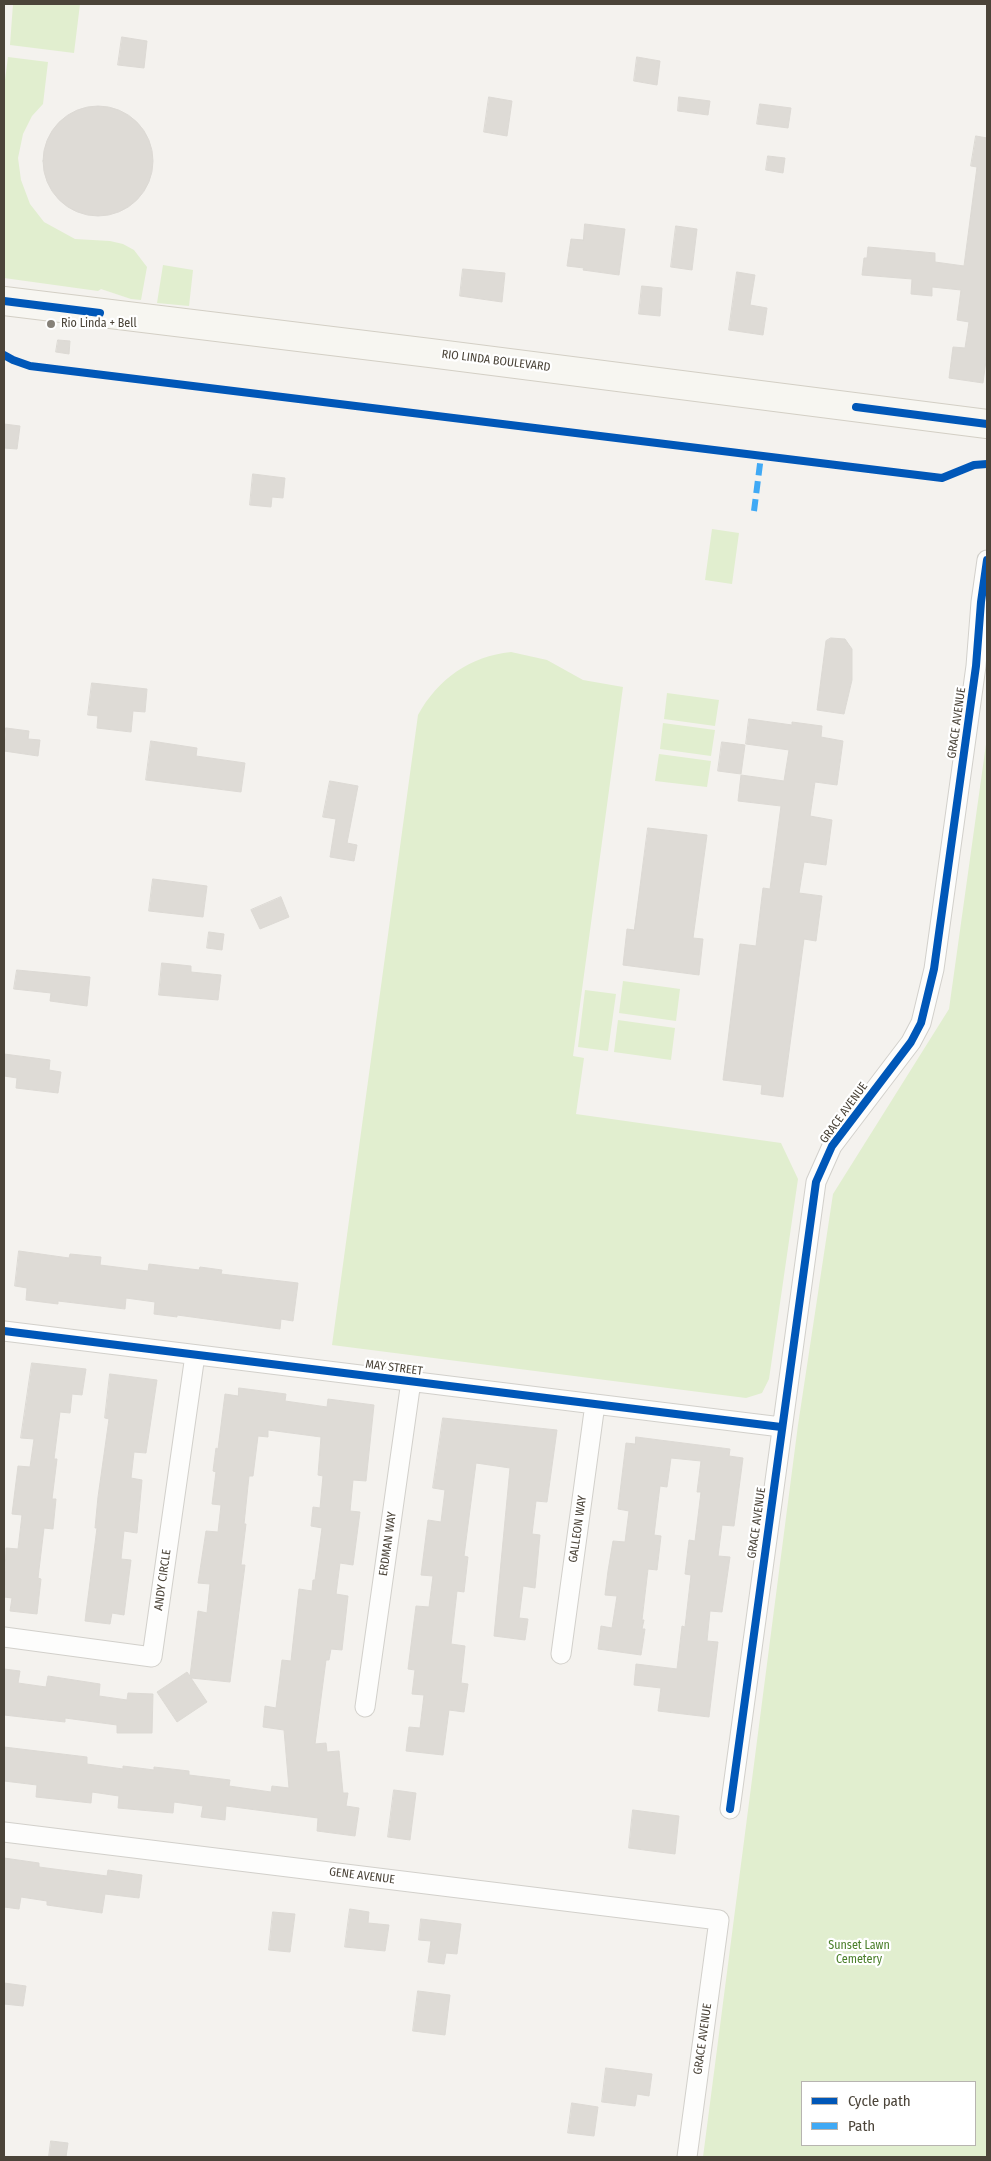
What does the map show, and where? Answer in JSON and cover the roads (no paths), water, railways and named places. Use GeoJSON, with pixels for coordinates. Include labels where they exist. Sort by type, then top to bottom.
{"type":"FeatureCollection","features":[{"type":"Feature","properties":{"kind":"main road","name":"RIO LINDA BOULEVARD"},"geometry":{"type":"LineString","coordinates":[[4,301],[987,424]]}},
{"type":"Feature","properties":{"kind":"street","name":"GRACE AVENUE"},"geometry":{"type":"LineString","coordinates":[[730,1809],[816,1182],[832,1146],[911,1042],[921,1022],[934,969],[976,666],[981,602],[987,560]]}},
{"type":"Feature","properties":{"kind":"street","name":"MAY STREET"},"geometry":{"type":"LineString","coordinates":[[4,1331],[781,1427]]}},
{"type":"Feature","properties":{"kind":"street","name":"ANDY CIRCLE"},"geometry":{"type":"LineString","coordinates":[[4,1637],[152,1657],[195,1355]]}},
{"type":"Feature","properties":{"kind":"street","name":"ERDMAN WAY"},"geometry":{"type":"LineString","coordinates":[[365,1707],[411,1381]]}},
{"type":"Feature","properties":{"kind":"street","name":"GALLEON WAY"},"geometry":{"type":"LineString","coordinates":[[561,1654],[595,1404]]}},
{"type":"Feature","properties":{"kind":"street","name":"GENE AVENUE"},"geometry":{"type":"LineString","coordinates":[[4,1832],[719,1920]]}},
{"type":"Feature","properties":{"kind":"street","name":"GRACE AVENUE"},"geometry":{"type":"LineString","coordinates":[[687,2157],[719,1920]]}},
{"type":"Feature","properties":{"kind":"place","name":"Rio Linda + Bell"},"geometry":{"type":"Point","coordinates":[51,324]}},
{"type":"Feature","properties":{"kind":"park label","name":"Sunset Lawn Cemetery"},"geometry":{"type":"Point","coordinates":[859,1953]}}]}
